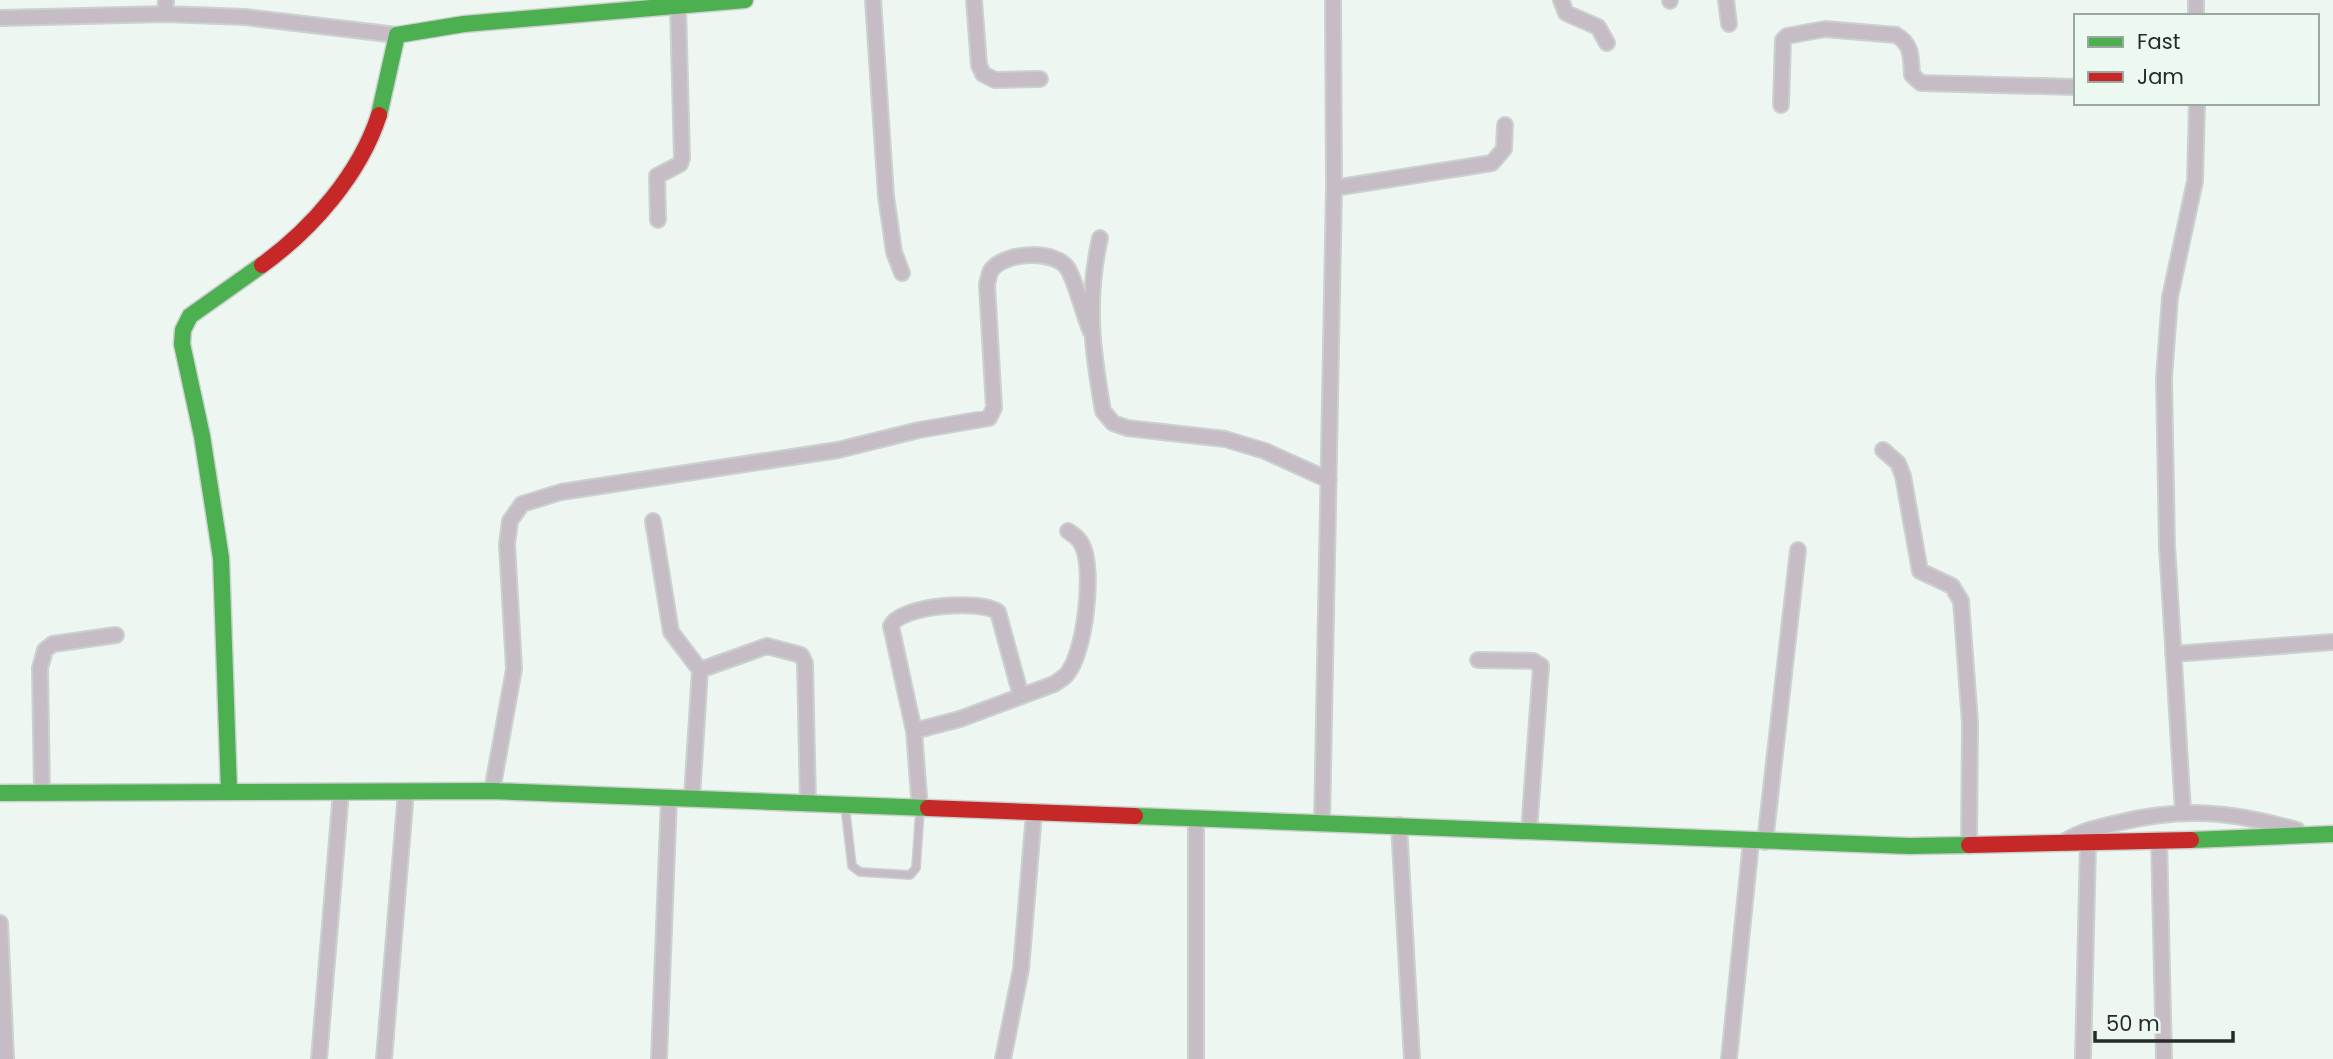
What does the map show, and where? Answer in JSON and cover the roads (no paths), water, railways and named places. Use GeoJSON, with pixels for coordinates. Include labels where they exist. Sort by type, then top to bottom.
{"type":"FeatureCollection","features":[{"type":"Feature","properties":{"kind":"main road"},"geometry":{"type":"LineString","coordinates":[[229,791],[224,584],[202,436],[182,344],[183,330],[190,316],[282,250],[348,179],[375,127],[386,93],[397,35],[563,8],[678,7],[746,0]]}},
{"type":"Feature","properties":{"kind":"main road"},"geometry":{"type":"LineString","coordinates":[[0,793],[492,791],[1399,825],[1758,842],[1969,846],[2333,834]]}},
{"type":"Feature","properties":{"kind":"street"},"geometry":{"type":"LineString","coordinates":[[873,0],[886,196],[892,240],[902,272]]}},
{"type":"Feature","properties":{"kind":"street"},"geometry":{"type":"LineString","coordinates":[[974,0],[979,65],[983,74],[995,80],[1040,79]]}},
{"type":"Feature","properties":{"kind":"street"},"geometry":{"type":"LineString","coordinates":[[1322,824],[1334,188],[1333,0]]}},
{"type":"Feature","properties":{"kind":"street"},"geometry":{"type":"LineString","coordinates":[[1561,0],[1566,13],[1598,27],[1607,43]]}},
{"type":"Feature","properties":{"kind":"street"},"geometry":{"type":"LineString","coordinates":[[1726,0],[1729,24]]}},
{"type":"Feature","properties":{"kind":"street"},"geometry":{"type":"LineString","coordinates":[[0,18],[165,7],[397,35]]}},
{"type":"Feature","properties":{"kind":"street"},"geometry":{"type":"LineString","coordinates":[[658,219],[657,177],[659,172],[680,164],[682,158],[678,7]]}},
{"type":"Feature","properties":{"kind":"street"},"geometry":{"type":"LineString","coordinates":[[1781,104],[1783,40],[1787,36],[1825,29],[1896,34],[1906,41],[1911,52],[1912,75],[1922,83],[2074,87]]}},
{"type":"Feature","properties":{"kind":"street"},"geometry":{"type":"LineString","coordinates":[[2183,811],[2164,451],[2164,378],[2170,297],[2195,181],[2197,105]]}},
{"type":"Feature","properties":{"kind":"street"},"geometry":{"type":"LineString","coordinates":[[1334,188],[1492,163],[1504,149],[1505,125]]}},
{"type":"Feature","properties":{"kind":"street"},"geometry":{"type":"LineString","coordinates":[[1100,238],[1090,285],[1091,332],[1103,411],[1113,423],[1127,428],[1225,439],[1265,451],[1329,480]]}},
{"type":"Feature","properties":{"kind":"street"},"geometry":{"type":"LineString","coordinates":[[492,791],[515,661],[507,544],[513,512],[522,504],[561,492],[838,450],[919,430],[989,418],[994,408],[987,285],[991,270],[1001,262],[1026,255],[1053,258],[1067,268],[1091,332]]}},
{"type":"Feature","properties":{"kind":"street"},"geometry":{"type":"LineString","coordinates":[[1883,450],[1898,463],[1903,477],[1920,571],[1952,586],[1961,601],[1970,723],[1969,846]]}},
{"type":"Feature","properties":{"kind":"street"},"geometry":{"type":"LineString","coordinates":[[653,521],[671,632],[700,670],[692,797]]}},
{"type":"Feature","properties":{"kind":"street"},"geometry":{"type":"LineString","coordinates":[[914,731],[960,719],[1054,684],[1067,675],[1074,663],[1084,626],[1087,560],[1080,540],[1068,531]]}},
{"type":"Feature","properties":{"kind":"street"},"geometry":{"type":"LineString","coordinates":[[1729,1059],[1797,550]]}},
{"type":"Feature","properties":{"kind":"street"},"geometry":{"type":"LineString","coordinates":[[920,809],[914,731],[891,626],[897,618],[932,606],[988,606],[998,612],[1021,696]]}},
{"type":"Feature","properties":{"kind":"street"},"geometry":{"type":"LineString","coordinates":[[42,792],[40,668],[45,649],[53,644],[116,635]]}},
{"type":"Feature","properties":{"kind":"street"},"geometry":{"type":"LineString","coordinates":[[2173,654],[2333,642]]}},
{"type":"Feature","properties":{"kind":"street"},"geometry":{"type":"LineString","coordinates":[[700,670],[767,646],[802,655],[805,663],[808,804]]}},
{"type":"Feature","properties":{"kind":"street"},"geometry":{"type":"LineString","coordinates":[[1478,660],[1533,661],[1541,666],[1529,831]]}},
{"type":"Feature","properties":{"kind":"street"},"geometry":{"type":"LineString","coordinates":[[319,1059],[341,791]]}},
{"type":"Feature","properties":{"kind":"street"},"geometry":{"type":"LineString","coordinates":[[384,1059],[406,791]]}},
{"type":"Feature","properties":{"kind":"street"},"geometry":{"type":"LineString","coordinates":[[659,1059],[669,797]]}},
{"type":"Feature","properties":{"kind":"street"},"geometry":{"type":"LineString","coordinates":[[2059,845],[2079,831],[2183,811],[2260,820],[2311,834]]}},
{"type":"Feature","properties":{"kind":"street"},"geometry":{"type":"LineString","coordinates":[[1003,1059],[1021,970],[1034,813]]}},
{"type":"Feature","properties":{"kind":"street"},"geometry":{"type":"LineString","coordinates":[[1195,1059],[1196,819]]}},
{"type":"Feature","properties":{"kind":"street"},"geometry":{"type":"LineString","coordinates":[[1399,825],[1412,1059]]}},
{"type":"Feature","properties":{"kind":"street"},"geometry":{"type":"LineString","coordinates":[[2159,841],[2164,1059]]}},
{"type":"Feature","properties":{"kind":"street"},"geometry":{"type":"LineString","coordinates":[[2083,1059],[2088,844]]}},
{"type":"Feature","properties":{"kind":"street"},"geometry":{"type":"LineString","coordinates":[[0,923],[6,1059]]}},
{"type":"Feature","properties":{"kind":"lane"},"geometry":{"type":"LineString","coordinates":[[845,806],[852,866],[860,872],[909,876],[916,868],[920,809]]}}]}
